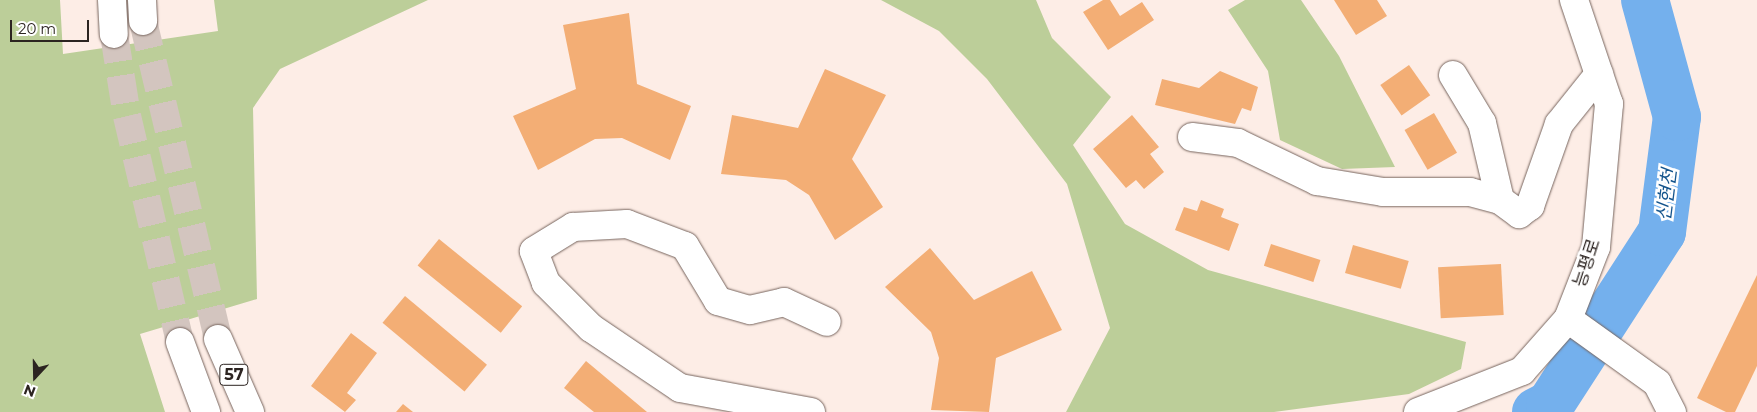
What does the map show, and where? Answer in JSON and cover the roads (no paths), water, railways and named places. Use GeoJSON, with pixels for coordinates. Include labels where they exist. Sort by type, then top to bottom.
{"type":"FeatureCollection","features":[{"type":"Feature","properties":{"kind":"main road"},"geometry":{"type":"LineString","coordinates":[[112,0],[114,34]]}},
{"type":"Feature","properties":{"kind":"main road","name":"능평로"},"geometry":{"type":"LineString","coordinates":[[1418,412],[1522,370],[1569,319],[1596,247],[1609,104],[1574,0]]}},
{"type":"Feature","properties":{"kind":"main road"},"geometry":{"type":"LineString","coordinates":[[1192,137],[1238,143],[1317,182],[1383,192],[1470,192],[1500,200],[1519,214],[1530,206],[1559,124],[1599,74]]}},
{"type":"Feature","properties":{"kind":"main road"},"geometry":{"type":"LineString","coordinates":[[1453,75],[1482,123],[1500,200]]}},
{"type":"Feature","properties":{"kind":"main road"},"geometry":{"type":"LineString","coordinates":[[811,412],[680,388],[591,328],[546,283],[534,251],[574,228],[626,224],[685,246],[718,301],[750,310],[784,302],[827,322]]}},
{"type":"Feature","properties":{"kind":"main road"},"geometry":{"type":"LineString","coordinates":[[1569,319],[1657,383],[1672,412]]}},
{"type":"Feature","properties":{"kind":"main road","name":"57"},"geometry":{"type":"LineString","coordinates":[[218,339],[250,412]]}},
{"type":"Feature","properties":{"kind":"main road","name":"57"},"geometry":{"type":"LineString","coordinates":[[180,342],[206,412]]}},
{"type":"Feature","properties":{"kind":"waterway","name":"신현천"},"geometry":{"type":"LineString","coordinates":[[1536,412],[1550,405],[1662,232],[1677,117],[1645,0]]}},
{"type":"Feature","properties":{"kind":"tunnel"},"geometry":{"type":"LineString","coordinates":[[143,21],[218,339]]}},
{"type":"Feature","properties":{"kind":"tunnel"},"geometry":{"type":"LineString","coordinates":[[114,34],[127,116],[180,342]]}}]}
